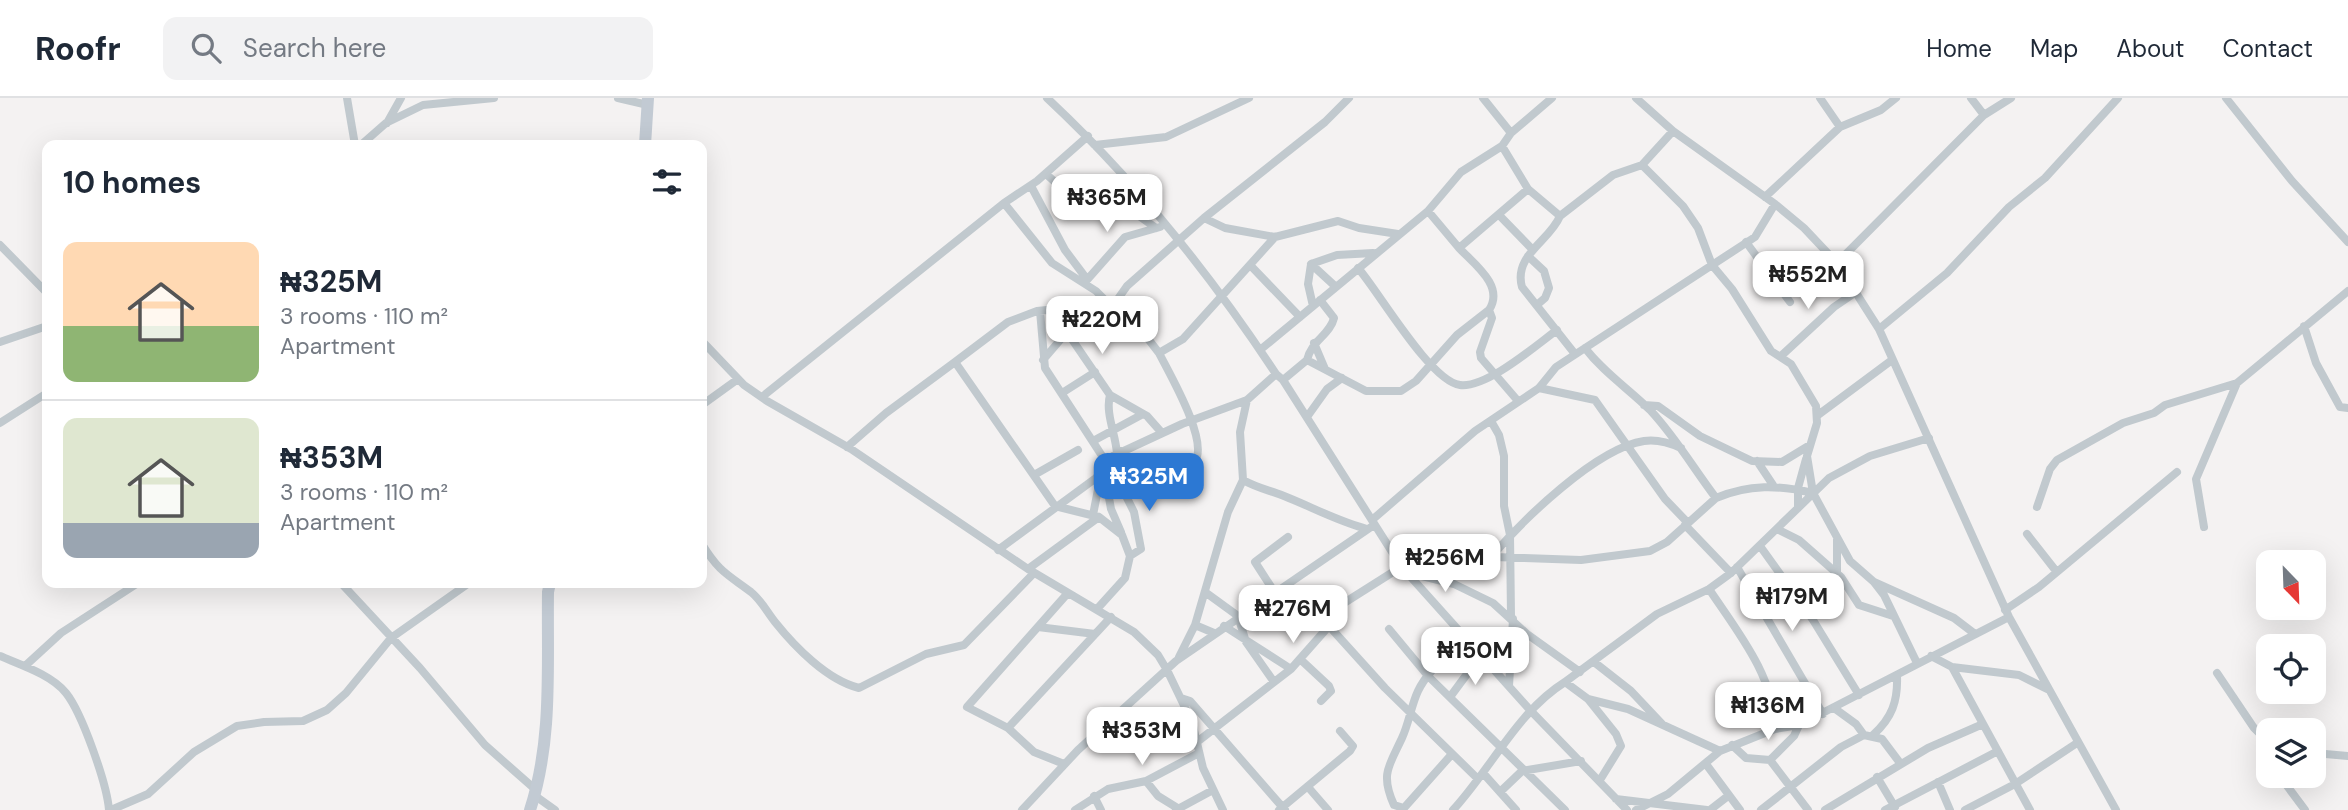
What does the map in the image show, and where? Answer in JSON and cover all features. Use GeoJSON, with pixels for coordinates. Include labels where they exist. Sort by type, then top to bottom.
{"type":"FeatureCollection","features":[{"type":"Feature","properties":{"kind":"street"},"geometry":{"type":"LineString","coordinates":[[347,98],[354,140]]}},
{"type":"Feature","properties":{"kind":"street"},"geometry":{"type":"LineString","coordinates":[[386,123],[401,98]]}},
{"type":"Feature","properties":{"kind":"street"},"geometry":{"type":"LineString","coordinates":[[367,140],[386,123],[424,105],[494,98]]}},
{"type":"Feature","properties":{"kind":"street"},"geometry":{"type":"LineString","coordinates":[[618,98],[648,101],[645,140]]}},
{"type":"Feature","properties":{"kind":"street"},"geometry":{"type":"LineString","coordinates":[[1047,98],[1088,136],[1181,241],[1283,380],[1371,525],[1403,569],[1530,710],[1627,810]]}},
{"type":"Feature","properties":{"kind":"street"},"geometry":{"type":"LineString","coordinates":[[1095,145],[1166,137],[1249,98]]}},
{"type":"Feature","properties":{"kind":"street"},"geometry":{"type":"LineString","coordinates":[[1112,304],[1126,286],[1181,241],[1204,218],[1325,122],[1349,98]]}},
{"type":"Feature","properties":{"kind":"street"},"geometry":{"type":"LineString","coordinates":[[1483,98],[1511,133]]}},
{"type":"Feature","properties":{"kind":"street"},"geometry":{"type":"LineString","coordinates":[[1260,350],[1373,253],[1428,211],[1461,172],[1502,146],[1511,133],[1552,98]]}},
{"type":"Feature","properties":{"kind":"street"},"geometry":{"type":"LineString","coordinates":[[1636,98],[1673,131],[1775,204],[1837,263],[1879,329],[2007,614],[2116,810]]}},
{"type":"Feature","properties":{"kind":"street"},"geometry":{"type":"LineString","coordinates":[[1820,98],[1840,127]]}},
{"type":"Feature","properties":{"kind":"street"},"geometry":{"type":"LineString","coordinates":[[1765,197],[1840,127],[1867,113],[1881,110],[1896,98]]}},
{"type":"Feature","properties":{"kind":"street"},"geometry":{"type":"LineString","coordinates":[[1971,98],[1984,116]]}},
{"type":"Feature","properties":{"kind":"street"},"geometry":{"type":"LineString","coordinates":[[1837,263],[1984,116],[2011,98]]}},
{"type":"Feature","properties":{"kind":"street"},"geometry":{"type":"LineString","coordinates":[[1879,329],[1947,273],[2009,207],[2045,178],[2118,98]]}},
{"type":"Feature","properties":{"kind":"street"},"geometry":{"type":"LineString","coordinates":[[2226,98],[2292,181],[2348,242]]}},
{"type":"Feature","properties":{"kind":"street"},"geometry":{"type":"LineString","coordinates":[[1576,354],[1522,287],[1520,279],[1530,253],[1555,226],[1560,216],[1613,176],[1642,165],[1673,131]]}},
{"type":"Feature","properties":{"kind":"street"},"geometry":{"type":"LineString","coordinates":[[762,397],[1004,203],[1046,174],[1088,136]]}},
{"type":"Feature","properties":{"kind":"street"},"geometry":{"type":"LineString","coordinates":[[1502,146],[1528,189],[1560,216]]}},
{"type":"Feature","properties":{"kind":"street"},"geometry":{"type":"LineString","coordinates":[[1642,165],[1683,205],[1698,228],[1712,265],[1732,289],[1771,351],[1791,364],[1818,415]]}},
{"type":"Feature","properties":{"kind":"street"},"geometry":{"type":"LineString","coordinates":[[1046,174],[1055,181],[1135,214],[1156,228]]}},
{"type":"Feature","properties":{"kind":"street"},"geometry":{"type":"LineString","coordinates":[[1031,186],[1065,250],[1086,281]]}},
{"type":"Feature","properties":{"kind":"street"},"geometry":{"type":"LineString","coordinates":[[1459,247],[1528,189]]}},
{"type":"Feature","properties":{"kind":"street"},"geometry":{"type":"LineString","coordinates":[[1004,203],[1052,263],[1086,281],[1112,304]]}},
{"type":"Feature","properties":{"kind":"street"},"geometry":{"type":"LineString","coordinates":[[1022,810],[1064,764],[1176,662],[1371,525],[1458,445],[1539,388],[1556,367],[1655,305],[1761,231],[1775,204]]}},
{"type":"Feature","properties":{"kind":"street"},"geometry":{"type":"LineString","coordinates":[[1307,359],[1366,391],[1401,391],[1416,381],[1457,335],[1489,310],[1494,302],[1494,290],[1488,279],[1428,211]]}},
{"type":"Feature","properties":{"kind":"street"},"geometry":{"type":"LineString","coordinates":[[1499,215],[1544,271],[1549,288],[1545,298],[1538,304]]}},
{"type":"Feature","properties":{"kind":"street"},"geometry":{"type":"LineString","coordinates":[[1204,218],[1225,228],[1275,237],[1338,221],[1359,228],[1398,234]]}},
{"type":"Feature","properties":{"kind":"street"},"geometry":{"type":"LineString","coordinates":[[1086,281],[1125,237],[1166,226]]}},
{"type":"Feature","properties":{"kind":"street"},"geometry":{"type":"LineString","coordinates":[[1159,353],[1183,338],[1275,237]]}},
{"type":"Feature","properties":{"kind":"street"},"geometry":{"type":"LineString","coordinates":[[1746,242],[1790,302]]}},
{"type":"Feature","properties":{"kind":"street"},"geometry":{"type":"LineString","coordinates":[[0,245],[42,288]]}},
{"type":"Feature","properties":{"kind":"street"},"geometry":{"type":"LineString","coordinates":[[1311,264],[1337,256],[1373,253]]}},
{"type":"Feature","properties":{"kind":"street"},"geometry":{"type":"LineString","coordinates":[[1311,264],[1336,287]]}},
{"type":"Feature","properties":{"kind":"street"},"geometry":{"type":"LineString","coordinates":[[1283,380],[1307,359],[1314,343],[1332,324],[1334,318],[1317,303],[1308,284],[1311,264]]}},
{"type":"Feature","properties":{"kind":"street"},"geometry":{"type":"LineString","coordinates":[[1251,266],[1300,317]]}},
{"type":"Feature","properties":{"kind":"street"},"geometry":{"type":"LineString","coordinates":[[1358,268],[1405,333],[1431,363],[1450,381],[1460,385],[1493,375],[1557,330]]}},
{"type":"Feature","properties":{"kind":"street"},"geometry":{"type":"LineString","coordinates":[[2037,507],[2050,469],[2071,450],[2123,423],[2154,413],[2165,405],[2237,383],[2348,291]]}},
{"type":"Feature","properties":{"kind":"street"},"geometry":{"type":"LineString","coordinates":[[1781,356],[1833,307],[1856,292]]}},
{"type":"Feature","properties":{"kind":"street"},"geometry":{"type":"LineString","coordinates":[[847,447],[886,413],[1009,322],[1040,311],[1122,305],[1159,353],[1192,420],[1197,458],[1155,490]]}},
{"type":"Feature","properties":{"kind":"street"},"geometry":{"type":"LineString","coordinates":[[1489,310],[1491,324],[1480,352],[1493,375],[1518,401]]}},
{"type":"Feature","properties":{"kind":"street"},"geometry":{"type":"LineString","coordinates":[[1040,311],[1043,360],[1093,441],[1104,470],[1111,509],[1130,556],[1125,579],[1097,609]]}},
{"type":"Feature","properties":{"kind":"street"},"geometry":{"type":"LineString","coordinates":[[2304,326],[2316,363],[2340,407],[2348,408]]}},
{"type":"Feature","properties":{"kind":"street"},"geometry":{"type":"LineString","coordinates":[[0,342],[42,329]]}},
{"type":"Feature","properties":{"kind":"street"},"geometry":{"type":"LineString","coordinates":[[1043,360],[1061,339],[1069,335],[1110,395],[1143,414],[1162,433]]}},
{"type":"Feature","properties":{"kind":"street"},"geometry":{"type":"LineString","coordinates":[[1314,343],[1325,369]]}},
{"type":"Feature","properties":{"kind":"street"},"geometry":{"type":"LineString","coordinates":[[707,346],[738,379],[762,397],[847,447],[1031,571],[1135,632],[1158,655],[1181,698],[1192,722],[1199,753],[1223,810]]}},
{"type":"Feature","properties":{"kind":"street"},"geometry":{"type":"LineString","coordinates":[[1585,348],[1600,368],[1644,405],[1681,448],[1716,498]]}},
{"type":"Feature","properties":{"kind":"street"},"geometry":{"type":"LineString","coordinates":[[1798,508],[1798,488],[1818,415],[1892,360]]}},
{"type":"Feature","properties":{"kind":"street"},"geometry":{"type":"LineString","coordinates":[[955,362],[1055,506],[1096,516],[1122,535]]}},
{"type":"Feature","properties":{"kind":"street"},"geometry":{"type":"LineString","coordinates":[[1062,393],[1096,372]]}},
{"type":"Feature","properties":{"kind":"street"},"geometry":{"type":"LineString","coordinates":[[998,550],[1104,470],[1119,453],[1192,420],[1247,400],[1276,374]]}},
{"type":"Feature","properties":{"kind":"street"},"geometry":{"type":"LineString","coordinates":[[1307,417],[1327,389],[1342,378]]}},
{"type":"Feature","properties":{"kind":"street"},"geometry":{"type":"LineString","coordinates":[[707,401],[738,379]]}},
{"type":"Feature","properties":{"kind":"street"},"geometry":{"type":"LineString","coordinates":[[2204,527],[2196,479],[2237,383]]}},
{"type":"Feature","properties":{"kind":"street"},"geometry":{"type":"LineString","coordinates":[[1539,388],[1595,400],[1665,499],[1734,570],[1823,714]]}},
{"type":"Feature","properties":{"kind":"street"},"geometry":{"type":"LineString","coordinates":[[1110,395],[1108,404],[1119,453],[1119,482]]}},
{"type":"Feature","properties":{"kind":"street"},"geometry":{"type":"LineString","coordinates":[[0,423],[42,396]]}},
{"type":"Feature","properties":{"kind":"street"},"geometry":{"type":"LineString","coordinates":[[1176,662],[1195,625],[1228,512],[1243,480],[1240,432],[1247,400]]}},
{"type":"Feature","properties":{"kind":"street"},"geometry":{"type":"LineString","coordinates":[[1644,405],[1658,406],[1700,436],[1758,461],[1782,462],[1810,445]]}},
{"type":"Feature","properties":{"kind":"street"},"geometry":{"type":"LineString","coordinates":[[1093,441],[1143,414]]}},
{"type":"Feature","properties":{"kind":"street"},"geometry":{"type":"LineString","coordinates":[[1491,421],[1504,456],[1504,506],[1510,536],[1508,558],[1512,618],[1509,686]]}},
{"type":"Feature","properties":{"kind":"street"},"geometry":{"type":"LineString","coordinates":[[1453,810],[1503,750],[1530,710],[1565,682],[1657,614],[1709,589],[1734,570],[1829,478],[1870,456],[1929,438]]}},
{"type":"Feature","properties":{"kind":"street"},"geometry":{"type":"LineString","coordinates":[[1491,557],[1531,513],[1580,474],[1644,441],[1667,442],[1681,448]]}},
{"type":"Feature","properties":{"kind":"street"},"geometry":{"type":"LineString","coordinates":[[1034,475],[1077,450]]}},
{"type":"Feature","properties":{"kind":"street"},"geometry":{"type":"LineString","coordinates":[[1807,456],[1813,493],[1850,561],[1874,582],[1954,618],[1975,634]]}},
{"type":"Feature","properties":{"kind":"street"},"geometry":{"type":"LineString","coordinates":[[1758,461],[1773,485]]}},
{"type":"Feature","properties":{"kind":"street"},"geometry":{"type":"LineString","coordinates":[[1104,470],[1119,482],[1134,512],[1143,543],[1141,549],[1130,556]]}},
{"type":"Feature","properties":{"kind":"street"},"geometry":{"type":"LineString","coordinates":[[707,551],[727,577],[751,592],[776,624],[815,662],[841,682],[859,688],[926,654],[964,645],[1031,571],[1096,516],[1104,470]]}},
{"type":"Feature","properties":{"kind":"street"},"geometry":{"type":"LineString","coordinates":[[1636,810],[1668,794],[1720,751],[1775,729],[1799,725],[1823,714],[1975,634],[2007,614],[2177,472]]}},
{"type":"Feature","properties":{"kind":"street"},"geometry":{"type":"LineString","coordinates":[[1243,480],[1340,522],[1371,525]]}},
{"type":"Feature","properties":{"kind":"street"},"geometry":{"type":"LineString","coordinates":[[1196,742],[1291,670],[1329,626],[1343,603],[1403,569],[1412,560],[1456,562],[1491,557],[1581,560],[1650,551],[1687,524],[1716,498],[1731,491],[1773,485],[1813,493]]}},
{"type":"Feature","properties":{"kind":"street"},"geometry":{"type":"LineString","coordinates":[[1777,529],[1799,540],[1837,574],[1859,605],[1893,616]]}},
{"type":"Feature","properties":{"kind":"street"},"geometry":{"type":"LineString","coordinates":[[2027,534],[2056,572]]}},
{"type":"Feature","properties":{"kind":"street"},"geometry":{"type":"LineString","coordinates":[[1837,536],[1837,574]]}},
{"type":"Feature","properties":{"kind":"street"},"geometry":{"type":"LineString","coordinates":[[1275,593],[1255,562],[1288,537]]}},
{"type":"Feature","properties":{"kind":"street"},"geometry":{"type":"LineString","coordinates":[[1760,546],[1859,695]]}},
{"type":"Feature","properties":{"kind":"street"},"geometry":{"type":"LineString","coordinates":[[1403,569],[1454,584],[1493,603],[1527,634],[1580,672]]}},
{"type":"Feature","properties":{"kind":"street"},"geometry":{"type":"LineString","coordinates":[[1796,597],[1837,574]]}},
{"type":"Feature","properties":{"kind":"street"},"geometry":{"type":"LineString","coordinates":[[1874,582],[1917,663]]}},
{"type":"Feature","properties":{"kind":"street"},"geometry":{"type":"LineString","coordinates":[[25,666],[61,633],[130,588]]}},
{"type":"Feature","properties":{"kind":"street"},"geometry":{"type":"LineString","coordinates":[[346,588],[485,745],[555,810]]}},
{"type":"Feature","properties":{"kind":"street"},"geometry":{"type":"LineString","coordinates":[[0,656],[25,666],[67,694],[104,779],[110,810],[148,794],[194,752],[237,726],[303,721],[327,710],[346,693],[391,638],[462,588]]}},
{"type":"Feature","properties":{"kind":"street"},"geometry":{"type":"LineString","coordinates":[[530,810],[549,694],[549,588]]}},
{"type":"Feature","properties":{"kind":"street"},"geometry":{"type":"LineString","coordinates":[[1709,589],[1744,642],[1773,699],[1775,729]]}},
{"type":"Feature","properties":{"kind":"street"},"geometry":{"type":"LineString","coordinates":[[1205,592],[1238,616],[1246,642],[1275,682]]}},
{"type":"Feature","properties":{"kind":"street"},"geometry":{"type":"LineString","coordinates":[[1064,764],[1034,752],[1008,728],[967,707],[1068,594]]}},
{"type":"Feature","properties":{"kind":"street"},"geometry":{"type":"LineString","coordinates":[[1008,728],[1111,617]]}},
{"type":"Feature","properties":{"kind":"street"},"geometry":{"type":"LineString","coordinates":[[1195,625],[1214,633]]}},
{"type":"Feature","properties":{"kind":"street"},"geometry":{"type":"LineString","coordinates":[[1224,626],[1291,670]]}},
{"type":"Feature","properties":{"kind":"street"},"geometry":{"type":"LineString","coordinates":[[1329,626],[1452,754],[1500,792],[1516,810]]}},
{"type":"Feature","properties":{"kind":"street"},"geometry":{"type":"LineString","coordinates":[[1038,627],[1095,634]]}},
{"type":"Feature","properties":{"kind":"street"},"geometry":{"type":"LineString","coordinates":[[1390,629],[1428,676],[1522,771],[1565,810]]}},
{"type":"Feature","properties":{"kind":"street"},"geometry":{"type":"LineString","coordinates":[[1452,754],[1404,808],[1394,805],[1386,788],[1387,770],[1419,690],[1428,676],[1465,637]]}},
{"type":"Feature","properties":{"kind":"street"},"geometry":{"type":"LineString","coordinates":[[1931,656],[1952,667],[2019,675],[2047,689]]}},
{"type":"Feature","properties":{"kind":"street"},"geometry":{"type":"LineString","coordinates":[[1300,659],[1329,686],[1331,691],[1321,701]]}},
{"type":"Feature","properties":{"kind":"street"},"geometry":{"type":"LineString","coordinates":[[1450,697],[1470,670],[1487,662]]}},
{"type":"Feature","properties":{"kind":"street"},"geometry":{"type":"LineString","coordinates":[[1594,662],[1631,691],[1663,725]]}},
{"type":"Feature","properties":{"kind":"street"},"geometry":{"type":"LineString","coordinates":[[1952,667],[2030,810]]}},
{"type":"Feature","properties":{"kind":"street"},"geometry":{"type":"LineString","coordinates":[[2217,673],[2256,730]]}},
{"type":"Feature","properties":{"kind":"street"},"geometry":{"type":"LineString","coordinates":[[1762,810],[1841,747],[1868,735],[1886,723],[1895,705],[1896,676]]}},
{"type":"Feature","properties":{"kind":"street"},"geometry":{"type":"LineString","coordinates":[[1565,682],[1588,699],[1607,722],[1621,746],[1600,780]]}},
{"type":"Feature","properties":{"kind":"street"},"geometry":{"type":"LineString","coordinates":[[1181,698],[1190,701],[1282,809],[1350,751],[1353,746],[1340,731]]}},
{"type":"Feature","properties":{"kind":"street"},"geometry":{"type":"LineString","coordinates":[[1588,699],[1628,709],[1720,751]]}},
{"type":"Feature","properties":{"kind":"street"},"geometry":{"type":"LineString","coordinates":[[1607,704],[1607,722]]}},
{"type":"Feature","properties":{"kind":"street"},"geometry":{"type":"LineString","coordinates":[[1835,708],[1868,735],[1882,739],[1900,764]]}},
{"type":"Feature","properties":{"kind":"street"},"geometry":{"type":"LineString","coordinates":[[1825,810],[1900,764],[1983,724]]}},
{"type":"Feature","properties":{"kind":"street"},"geometry":{"type":"LineString","coordinates":[[1770,760],[1794,736],[1799,725]]}},
{"type":"Feature","properties":{"kind":"street"},"geometry":{"type":"LineString","coordinates":[[1965,810],[2015,784],[2077,743]]}},
{"type":"Feature","properties":{"kind":"street"},"geometry":{"type":"LineString","coordinates":[[1732,745],[1746,758],[1770,760],[1808,810]]}},
{"type":"Feature","properties":{"kind":"street"},"geometry":{"type":"LineString","coordinates":[[1885,810],[1895,808],[1998,751]]}},
{"type":"Feature","properties":{"kind":"street"},"geometry":{"type":"LineString","coordinates":[[1075,810],[1108,789],[1146,781],[1199,753]]}},
{"type":"Feature","properties":{"kind":"street"},"geometry":{"type":"LineString","coordinates":[[2326,754],[2348,756]]}},
{"type":"Feature","properties":{"kind":"street"},"geometry":{"type":"LineString","coordinates":[[1500,792],[1522,771],[1581,761]]}},
{"type":"Feature","properties":{"kind":"street"},"geometry":{"type":"LineString","coordinates":[[1706,764],[1740,810]]}},
{"type":"Feature","properties":{"kind":"street"},"geometry":{"type":"LineString","coordinates":[[1877,777],[1895,808]]}},
{"type":"Feature","properties":{"kind":"street"},"geometry":{"type":"LineString","coordinates":[[1146,781],[1158,796],[1177,809],[1213,790]]}},
{"type":"Feature","properties":{"kind":"street"},"geometry":{"type":"LineString","coordinates":[[1938,782],[1950,810]]}},
{"type":"Feature","properties":{"kind":"street"},"geometry":{"type":"LineString","coordinates":[[1308,787],[1328,810]]}},
{"type":"Feature","properties":{"kind":"street"},"geometry":{"type":"LineString","coordinates":[[2289,788],[2305,810]]}},
{"type":"Feature","properties":{"kind":"street"},"geometry":{"type":"LineString","coordinates":[[1665,807],[1668,794]]}},
{"type":"Feature","properties":{"kind":"street"},"geometry":{"type":"LineString","coordinates":[[1094,796],[1101,810]]}},
{"type":"Feature","properties":{"kind":"street"},"geometry":{"type":"LineString","coordinates":[[1616,799],[1652,802],[1665,807],[1708,810],[1728,796]]}},
{"type":"Feature","properties":{"kind":"street"},"geometry":{"type":"LineString","coordinates":[[1460,802],[1466,810]]}}]}
